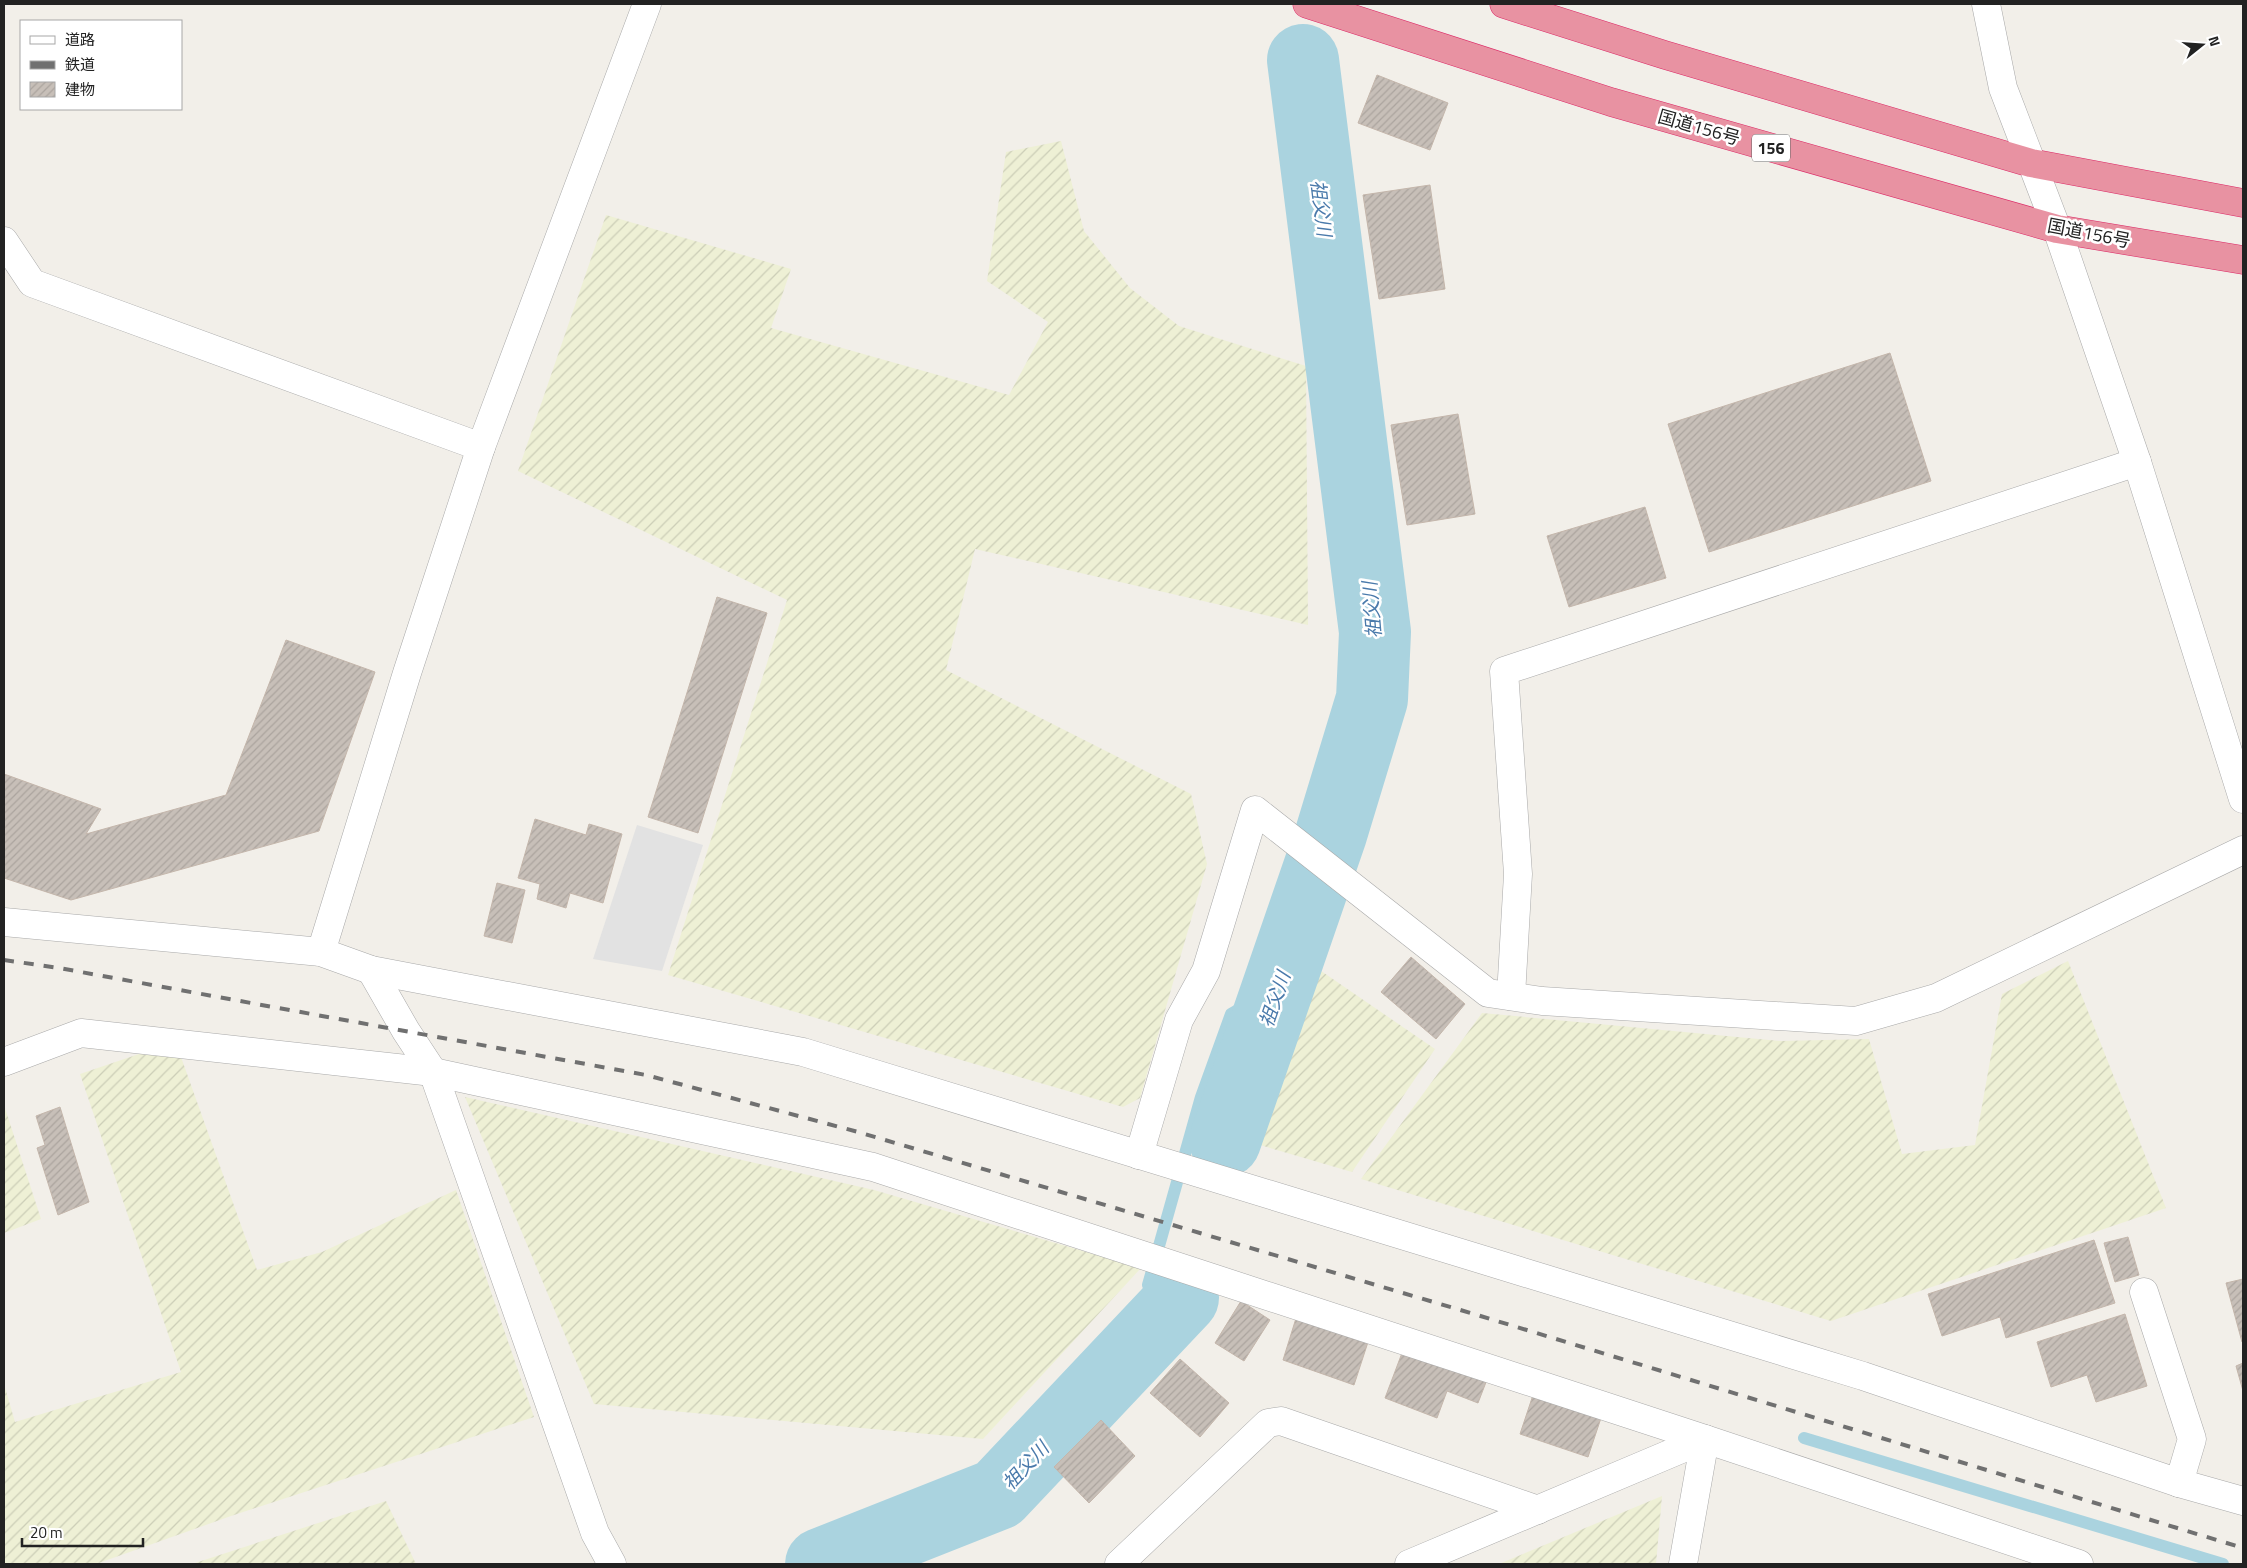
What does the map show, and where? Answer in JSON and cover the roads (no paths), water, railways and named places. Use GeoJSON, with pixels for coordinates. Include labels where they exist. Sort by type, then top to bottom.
{"type":"FeatureCollection","features":[{"type":"Feature","properties":{"kind":"highway","name":"国道156号"},"geometry":{"type":"LineString","coordinates":[[1307,4],[1610,102],[2058,229],[2243,260]]}},
{"type":"Feature","properties":{"kind":"highway"},"geometry":{"type":"LineString","coordinates":[[1504,4],[1665,55],[2031,163],[2243,203]]}},
{"type":"Feature","properties":{"kind":"street"},"geometry":{"type":"LineString","coordinates":[[321,952],[407,673],[481,447],[647,4]]}},
{"type":"Feature","properties":{"kind":"street"},"geometry":{"type":"LineString","coordinates":[[1986,4],[2003,88],[2058,229],[2137,462],[2243,799]]}},
{"type":"Feature","properties":{"kind":"street"},"geometry":{"type":"LineString","coordinates":[[4,242],[32,283],[481,447]]}},
{"type":"Feature","properties":{"kind":"street"},"geometry":{"type":"LineString","coordinates":[[1511,996],[1518,874],[1504,671],[2137,462]]}},
{"type":"Feature","properties":{"kind":"street"},"geometry":{"type":"LineString","coordinates":[[1139,1155],[1179,1020],[1206,971],[1255,810],[1488,993],[1542,1001],[1856,1021],[1936,998],[2243,850]]}},
{"type":"Feature","properties":{"kind":"street"},"geometry":{"type":"LineString","coordinates":[[4,922],[321,952],[371,970],[803,1052],[1863,1376],[2179,1483],[2243,1501]]}},
{"type":"Feature","properties":{"kind":"street"},"geometry":{"type":"LineString","coordinates":[[371,970],[406,1031],[433,1072],[595,1533],[612,1564]]}},
{"type":"Feature","properties":{"kind":"street"},"geometry":{"type":"LineString","coordinates":[[4,1062],[81,1033],[433,1072],[873,1167],[1705,1439],[2079,1564]]}},
{"type":"Feature","properties":{"kind":"street"},"geometry":{"type":"LineString","coordinates":[[2144,1292],[2192,1439],[2179,1483]]}},
{"type":"Feature","properties":{"kind":"street"},"geometry":{"type":"LineString","coordinates":[[1119,1564],[1268,1423],[1281,1421],[1538,1510]]}},
{"type":"Feature","properties":{"kind":"street"},"geometry":{"type":"LineString","coordinates":[[1410,1564],[1705,1439]]}},
{"type":"Feature","properties":{"kind":"street"},"geometry":{"type":"LineString","coordinates":[[1683,1564],[1705,1439]]}},
{"type":"Feature","properties":{"kind":"waterway","name":"祖父川"},"geometry":{"type":"LineString","coordinates":[[1225,1141],[1331,834],[1372,699],[1375,632],[1303,60]]}},
{"type":"Feature","properties":{"kind":"waterway"},"geometry":{"type":"LineString","coordinates":[[1148,1285],[1201,1097],[1231,1014],[1278,987]]}},
{"type":"Feature","properties":{"kind":"waterway","name":"祖父川"},"geometry":{"type":"LineString","coordinates":[[821,1564],[998,1494],[1183,1298]]}},
{"type":"Feature","properties":{"kind":"waterway"},"geometry":{"type":"LineString","coordinates":[[1804,1438],[2223,1564]]}},
{"type":"Feature","properties":{"kind":"railway"},"geometry":{"type":"LineString","coordinates":[[4,960],[59,968],[646,1075],[858,1132],[1474,1314],[2243,1548]]}}]}
